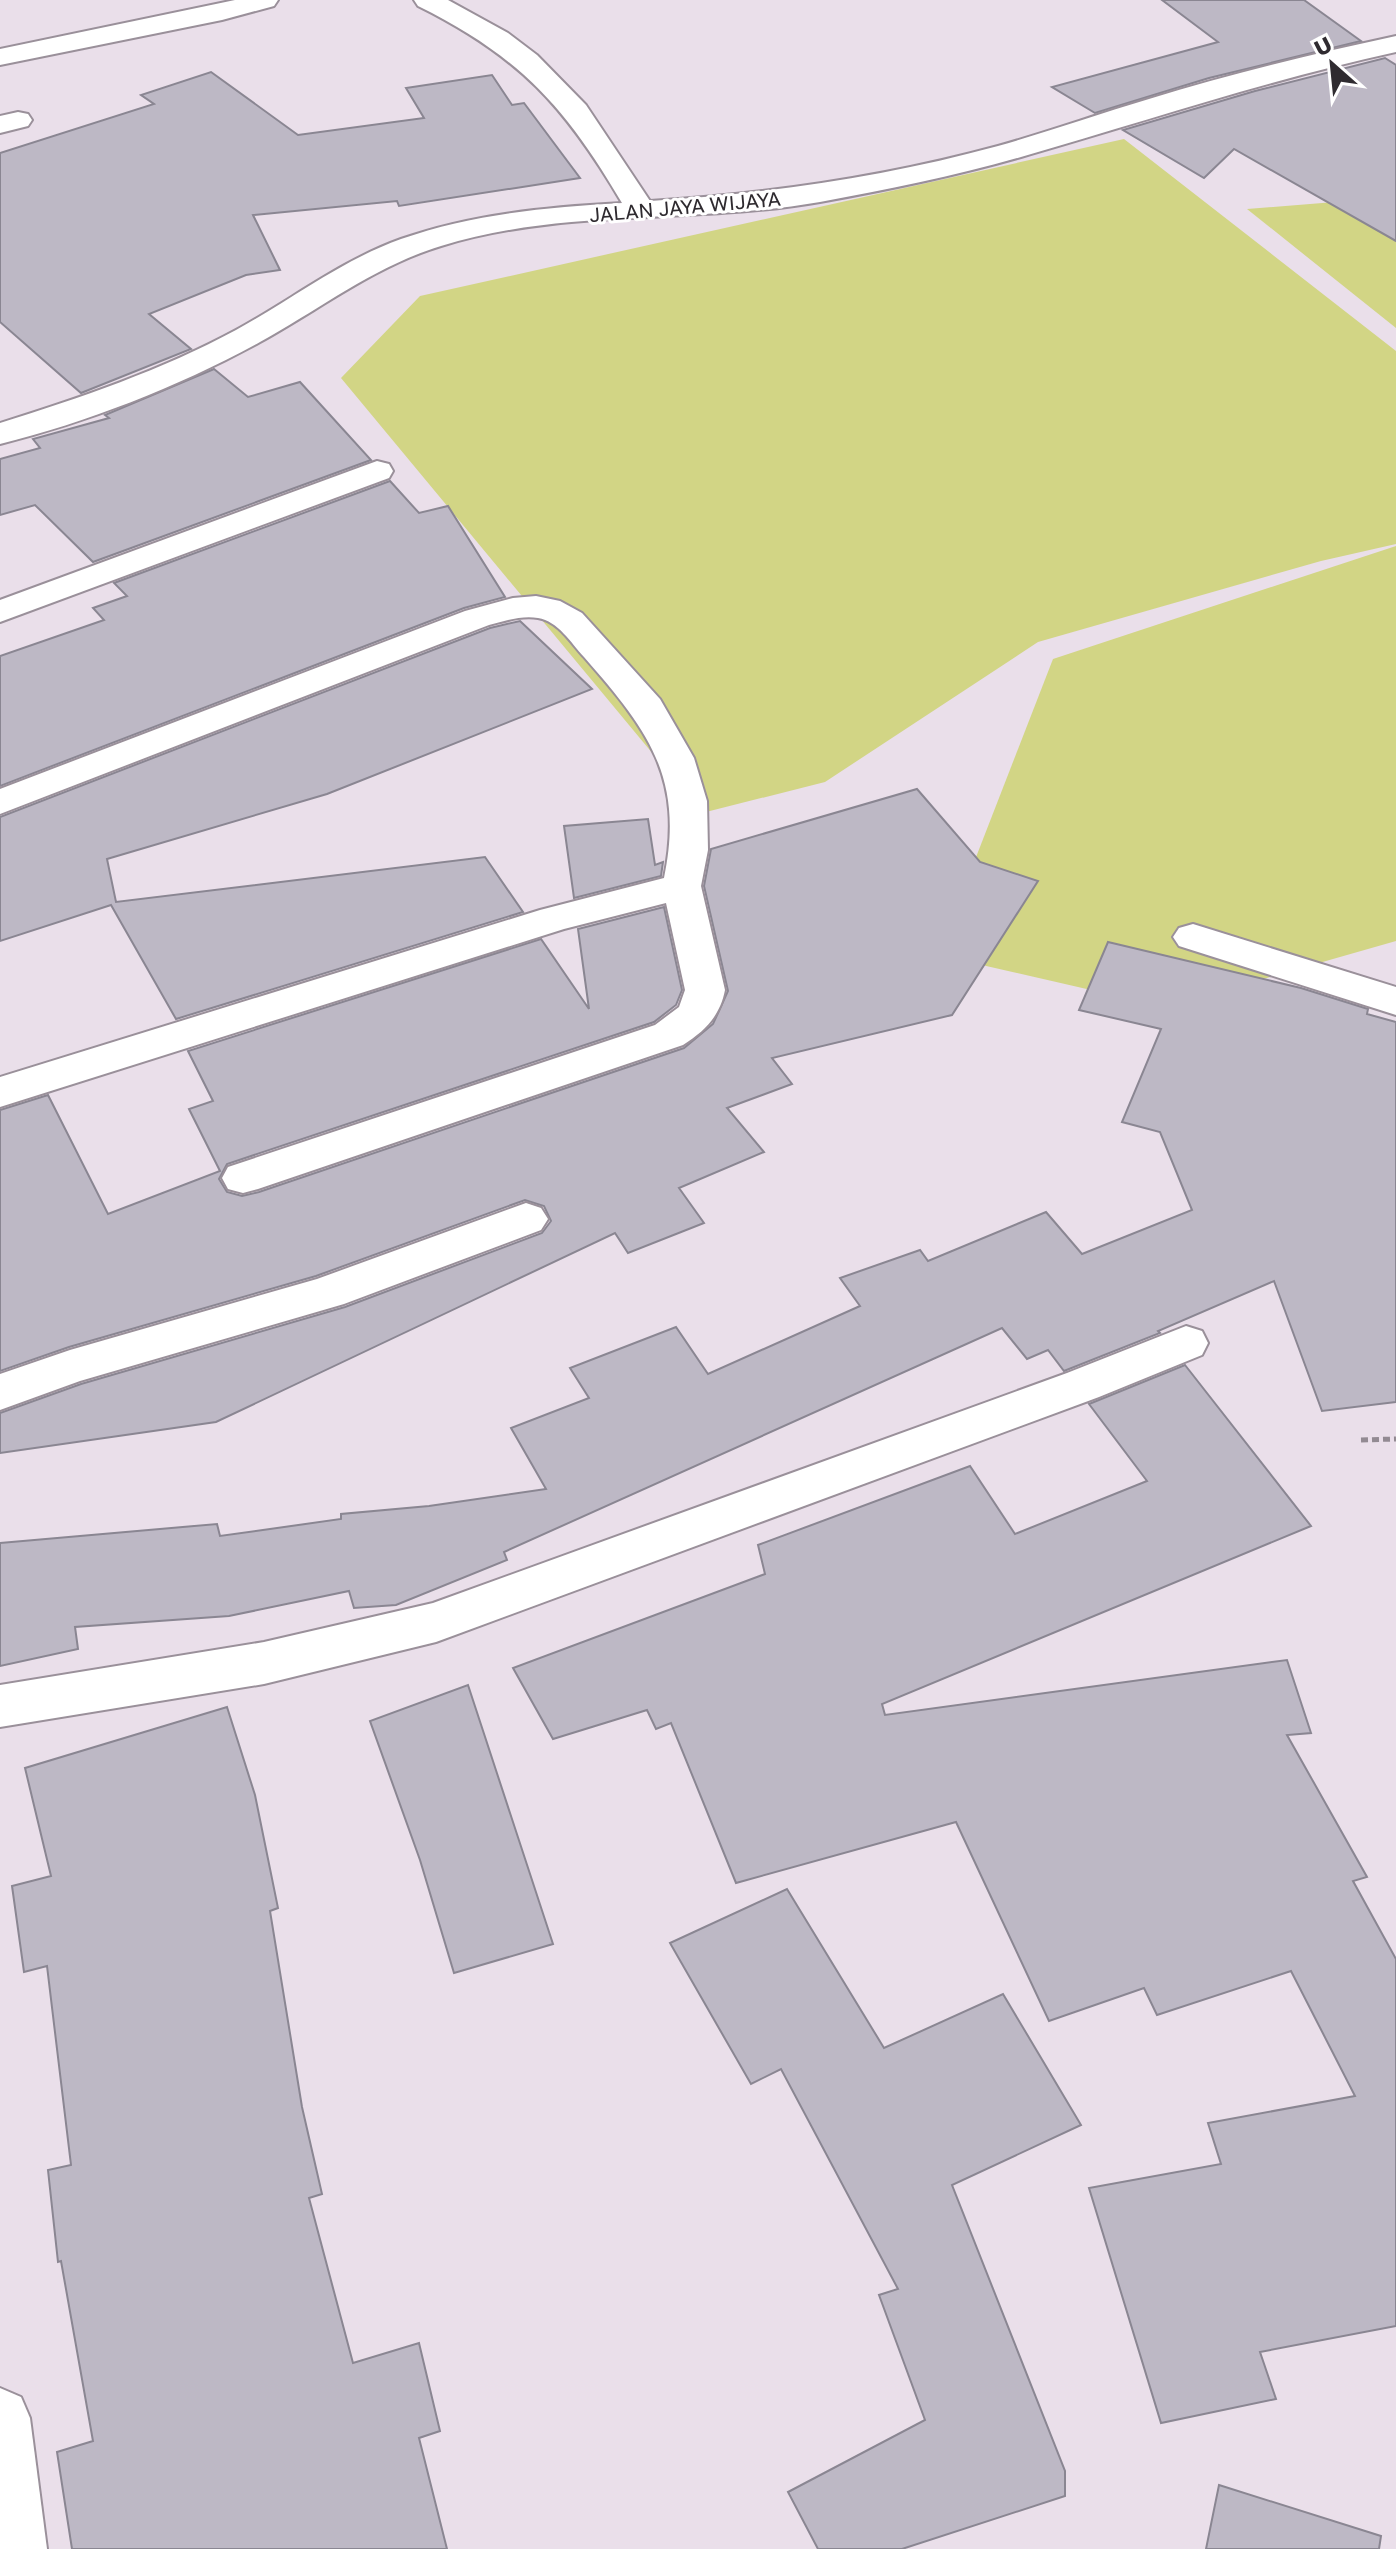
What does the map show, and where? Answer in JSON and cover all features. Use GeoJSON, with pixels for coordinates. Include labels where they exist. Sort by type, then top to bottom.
{"type":"FeatureCollection","features":[{"type":"Feature","properties":{"kind":"street"},"geometry":{"type":"LineString","coordinates":[[4,51],[217,6],[265,0]]}},
{"type":"Feature","properties":{"kind":"street"},"geometry":{"type":"LineString","coordinates":[[427,0],[489,31],[530,62],[574,106],[606,150],[640,209]]}},
{"type":"Feature","properties":{"kind":"street","name":"JALAN JAYA WIJAYA"},"geometry":{"type":"LineString","coordinates":[[0,434],[120,395],[198,361],[271,323],[361,267],[396,250],[478,228],[640,209],[716,207],[814,194],[1006,152],[1184,97],[1396,44]]}},
{"type":"Feature","properties":{"kind":"street"},"geometry":{"type":"LineString","coordinates":[[0,612],[377,471]]}},
{"type":"Feature","properties":{"kind":"street"},"geometry":{"type":"LineString","coordinates":[[0,802],[477,618],[522,606],[557,610],[570,620],[647,707],[676,758],[688,801],[689,850],[682,886],[705,990],[704,1005],[693,1020],[669,1035],[243,1178]]}},
{"type":"Feature","properties":{"kind":"street"},"geometry":{"type":"LineString","coordinates":[[0,1092],[554,919],[682,886]]}},
{"type":"Feature","properties":{"kind":"street"},"geometry":{"type":"LineString","coordinates":[[1193,937],[1396,1001]]}},
{"type":"Feature","properties":{"kind":"street"},"geometry":{"type":"LineString","coordinates":[[0,1392],[70,1367],[328,1292],[526,1219]]}},
{"type":"Feature","properties":{"kind":"street"},"geometry":{"type":"LineString","coordinates":[[0,1706],[264,1663],[436,1622],[1083,1385],[1186,1343]]}},
{"type":"Feature","properties":{"kind":"street"},"geometry":{"type":"LineString","coordinates":[[0,2418],[16,2549]]}},
{"type":"Feature","properties":{"kind":"path"},"geometry":{"type":"LineString","coordinates":[[1361,1440],[1396,1439]]}},
{"type":"Feature","properties":{"kind":"green space"},"geometry":{"type":"Polygon","coordinates":[[[1124,139],[1396,351],[1396,544],[1321,561],[1038,642],[825,782],[702,813],[341,378],[420,296],[1124,139]]]}},
{"type":"Feature","properties":{"kind":"green space"},"geometry":{"type":"Polygon","coordinates":[[[1396,180],[1396,328],[1247,209],[1347,201],[1396,180]]]}},
{"type":"Feature","properties":{"kind":"green space"},"geometry":{"type":"Polygon","coordinates":[[[1396,546],[1396,941],[1165,1007],[938,955],[1053,659],[1396,546]]]}},
{"type":"Feature","properties":{"kind":"building"},"geometry":{"type":"Polygon","coordinates":[[[1162,0],[1304,0],[1361,41],[1209,78],[1095,113],[1052,87],[1218,42],[1162,0]]]}},
{"type":"Feature","properties":{"kind":"building"},"geometry":{"type":"Polygon","coordinates":[[[1385,58],[1396,65],[1396,241],[1234,149],[1204,178],[1123,130],[1255,91],[1385,58]]]}},
{"type":"Feature","properties":{"kind":"building"},"geometry":{"type":"Polygon","coordinates":[[[211,72],[298,135],[424,118],[406,88],[492,75],[512,105],[524,103],[580,178],[399,206],[397,201],[253,215],[280,270],[246,275],[149,314],[191,349],[81,393],[0,322],[0,153],[154,104],[141,95],[211,72]]]}},
{"type":"Feature","properties":{"kind":"building"},"geometry":{"type":"Polygon","coordinates":[[[214,369],[248,397],[300,382],[371,460],[93,562],[35,505],[0,515],[0,459],[40,448],[33,439],[109,418],[105,415],[214,369]]]}},
{"type":"Feature","properties":{"kind":"building"},"geometry":{"type":"Polygon","coordinates":[[[390,481],[419,513],[448,506],[505,597],[464,608],[0,786],[0,656],[104,620],[93,608],[127,596],[114,583],[390,481]]]}},
{"type":"Feature","properties":{"kind":"building"},"geometry":{"type":"Polygon","coordinates":[[[520,621],[592,689],[327,794],[107,859],[116,902],[485,857],[523,912],[176,1019],[111,905],[0,941],[0,817],[490,628],[520,621]]]}},
{"type":"Feature","properties":{"kind":"building"},"geometry":{"type":"Polygon","coordinates":[[[917,789],[980,862],[1038,881],[952,1015],[772,1058],[792,1084],[727,1108],[764,1152],[679,1188],[704,1223],[628,1253],[615,1233],[216,1422],[0,1453],[0,1413],[81,1384],[345,1307],[542,1233],[551,1221],[544,1206],[525,1200],[316,1276],[69,1347],[0,1371],[0,1110],[48,1095],[108,1214],[220,1171],[189,1109],[213,1101],[188,1051],[541,939],[589,1009],[578,929],[664,907],[682,990],[676,1005],[654,1022],[227,1164],[219,1179],[227,1192],[242,1196],[259,1192],[684,1048],[713,1024],[728,991],[704,886],[711,849],[917,789]]]}},
{"type":"Feature","properties":{"kind":"building"},"geometry":{"type":"Polygon","coordinates":[[[648,819],[655,865],[663,862],[661,876],[574,898],[564,826],[648,819]]]}},
{"type":"Feature","properties":{"kind":"building"},"geometry":{"type":"Polygon","coordinates":[[[1108,942],[1301,988],[1368,1009],[1367,1014],[1396,1022],[1396,1402],[1322,1411],[1274,1281],[1158,1331],[1160,1333],[1064,1371],[1048,1350],[1027,1359],[1002,1328],[504,1552],[507,1560],[396,1605],[354,1608],[349,1591],[229,1616],[75,1627],[78,1649],[0,1666],[0,1543],[217,1524],[220,1536],[341,1519],[341,1514],[429,1506],[546,1489],[511,1428],[589,1398],[570,1368],[676,1327],[708,1374],[860,1306],[840,1278],[920,1250],[928,1261],[1046,1212],[1082,1254],[1192,1210],[1160,1132],[1122,1122],[1161,1029],[1079,1010],[1108,942]]]}},
{"type":"Feature","properties":{"kind":"building"},"geometry":{"type":"Polygon","coordinates":[[[1185,1365],[1311,1526],[882,1704],[885,1715],[1287,1660],[1311,1733],[1287,1735],[1367,1877],[1353,1881],[1396,1959],[1396,2326],[1260,2352],[1276,2399],[1161,2423],[1089,2188],[1221,2164],[1208,2123],[1355,2096],[1291,1971],[1157,2015],[1144,1988],[1049,2021],[956,1822],[736,1883],[671,1723],[656,1729],[647,1710],[553,1739],[513,1668],[765,1574],[758,1545],[970,1466],[1015,1534],[1147,1481],[1089,1404],[1185,1365]]]}},
{"type":"Feature","properties":{"kind":"building"},"geometry":{"type":"Polygon","coordinates":[[[468,1685],[553,1944],[454,1973],[420,1860],[370,1721],[468,1685]]]}},
{"type":"Feature","properties":{"kind":"building"},"geometry":{"type":"Polygon","coordinates":[[[227,1707],[255,1795],[278,1908],[270,1911],[302,2107],[322,2194],[309,2198],[353,2363],[419,2343],[440,2431],[419,2438],[447,2549],[72,2549],[57,2452],[93,2441],[61,2261],[58,2262],[48,2170],[71,2165],[47,1966],[24,1972],[12,1886],[51,1876],[25,1768],[227,1707]]]}},
{"type":"Feature","properties":{"kind":"building"},"geometry":{"type":"Polygon","coordinates":[[[787,1889],[884,2048],[1003,1994],[1081,2125],[952,2185],[1065,2471],[1065,2496],[902,2549],[818,2549],[788,2492],[925,2420],[879,2295],[898,2289],[781,2069],[751,2084],[670,1943],[787,1889]]]}},
{"type":"Feature","properties":{"kind":"building"},"geometry":{"type":"Polygon","coordinates":[[[1219,2485],[1381,2536],[1379,2549],[1206,2549],[1219,2485]]]}}]}
